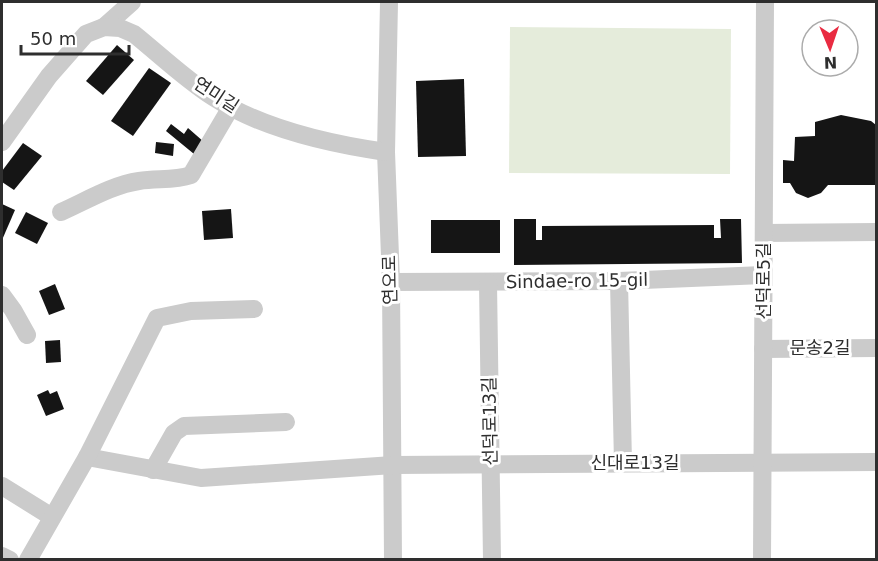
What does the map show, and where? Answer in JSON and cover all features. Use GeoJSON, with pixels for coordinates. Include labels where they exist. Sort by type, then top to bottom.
{"type":"FeatureCollection","features":[{"type":"Feature","properties":{"kind":"street"},"geometry":{"type":"LineString","coordinates":[[2,142],[67,54],[86,34],[104,27],[132,2]]}},
{"type":"Feature","properties":{"kind":"street","name":"연오로"},"geometry":{"type":"LineString","coordinates":[[389,2],[386,152],[391,282],[393,560]]}},
{"type":"Feature","properties":{"kind":"street","name":"선덕로5길"},"geometry":{"type":"LineString","coordinates":[[762,560],[765,2]]}},
{"type":"Feature","properties":{"kind":"street","name":"연미길"},"geometry":{"type":"LineString","coordinates":[[104,27],[120,28],[134,34],[213,97],[249,116],[285,129],[354,148],[386,152]]}},
{"type":"Feature","properties":{"kind":"street"},"geometry":{"type":"LineString","coordinates":[[61,212],[119,185],[141,180],[181,179],[191,175],[231,107]]}},
{"type":"Feature","properties":{"kind":"street"},"geometry":{"type":"LineString","coordinates":[[764,233],[876,232]]}},
{"type":"Feature","properties":{"kind":"street","name":"Sindae-ro 15-gil"},"geometry":{"type":"LineString","coordinates":[[391,282],[619,281],[764,275]]}},
{"type":"Feature","properties":{"kind":"street"},"geometry":{"type":"LineString","coordinates":[[619,281],[623,463]]}},
{"type":"Feature","properties":{"kind":"street","name":"선덕로13길"},"geometry":{"type":"LineString","coordinates":[[488,283],[492,560]]}},
{"type":"Feature","properties":{"kind":"street"},"geometry":{"type":"LineString","coordinates":[[2,295],[27,335]]}},
{"type":"Feature","properties":{"kind":"street"},"geometry":{"type":"LineString","coordinates":[[28,560],[87,457],[157,318],[191,311],[254,309]]}},
{"type":"Feature","properties":{"kind":"street","name":"문송2길"},"geometry":{"type":"LineString","coordinates":[[763,348],[876,348]]}},
{"type":"Feature","properties":{"kind":"street"},"geometry":{"type":"LineString","coordinates":[[153,470],[174,433],[184,426],[286,422]]}},
{"type":"Feature","properties":{"kind":"street","name":"신대로13길"},"geometry":{"type":"LineString","coordinates":[[87,457],[201,478],[393,465],[876,462]]}},
{"type":"Feature","properties":{"kind":"street"},"geometry":{"type":"LineString","coordinates":[[2,486],[52,517]]}},
{"type":"Feature","properties":{"kind":"street"},"geometry":{"type":"LineString","coordinates":[[2,556],[10,560]]}},
{"type":"Feature","properties":{"kind":"green space"},"geometry":{"type":"Polygon","coordinates":[[[510,27],[731,29],[730,174],[509,173],[510,27]]]}},
{"type":"Feature","properties":{"kind":"building"},"geometry":{"type":"Polygon","coordinates":[[[117,45],[134,60],[103,95],[86,81],[117,45]]]}},
{"type":"Feature","properties":{"kind":"building"},"geometry":{"type":"Polygon","coordinates":[[[149,68],[171,83],[133,136],[111,121],[149,68]]]}},
{"type":"Feature","properties":{"kind":"building"},"geometry":{"type":"Polygon","coordinates":[[[464,79],[466,156],[418,157],[416,81],[464,79]]]}},
{"type":"Feature","properties":{"kind":"building"},"geometry":{"type":"Polygon","coordinates":[[[841,115],[871,121],[876,125],[876,185],[828,185],[821,193],[808,198],[796,193],[790,183],[783,183],[783,160],[794,161],[795,137],[815,136],[815,122],[841,115]]]}},
{"type":"Feature","properties":{"kind":"building"},"geometry":{"type":"Polygon","coordinates":[[[171,124],[184,134],[188,128],[204,142],[194,154],[166,131],[171,124]]]}},
{"type":"Feature","properties":{"kind":"building"},"geometry":{"type":"Polygon","coordinates":[[[156,142],[174,144],[173,156],[155,153],[156,142]]]}},
{"type":"Feature","properties":{"kind":"building"},"geometry":{"type":"Polygon","coordinates":[[[23,143],[42,156],[14,190],[2,182],[2,171],[23,143]]]}},
{"type":"Feature","properties":{"kind":"building"},"geometry":{"type":"Polygon","coordinates":[[[2,204],[15,210],[2,240],[2,204]]]}},
{"type":"Feature","properties":{"kind":"building"},"geometry":{"type":"Polygon","coordinates":[[[231,209],[233,238],[204,240],[202,211],[231,209]]]}},
{"type":"Feature","properties":{"kind":"building"},"geometry":{"type":"Polygon","coordinates":[[[26,212],[48,223],[37,244],[15,233],[26,212]]]}},
{"type":"Feature","properties":{"kind":"building"},"geometry":{"type":"Polygon","coordinates":[[[514,219],[536,219],[536,240],[542,240],[542,226],[714,225],[714,238],[721,238],[720,219],[741,219],[742,263],[514,265],[514,219]]]}},
{"type":"Feature","properties":{"kind":"building"},"geometry":{"type":"Polygon","coordinates":[[[431,220],[500,220],[500,253],[431,253],[431,220]]]}},
{"type":"Feature","properties":{"kind":"building"},"geometry":{"type":"Polygon","coordinates":[[[55,284],[65,309],[49,315],[39,291],[55,284]]]}},
{"type":"Feature","properties":{"kind":"building"},"geometry":{"type":"Polygon","coordinates":[[[60,340],[61,362],[46,363],[45,341],[60,340]]]}},
{"type":"Feature","properties":{"kind":"building"},"geometry":{"type":"Polygon","coordinates":[[[48,390],[50,394],[57,391],[64,409],[46,416],[37,395],[48,390]]]}}]}
